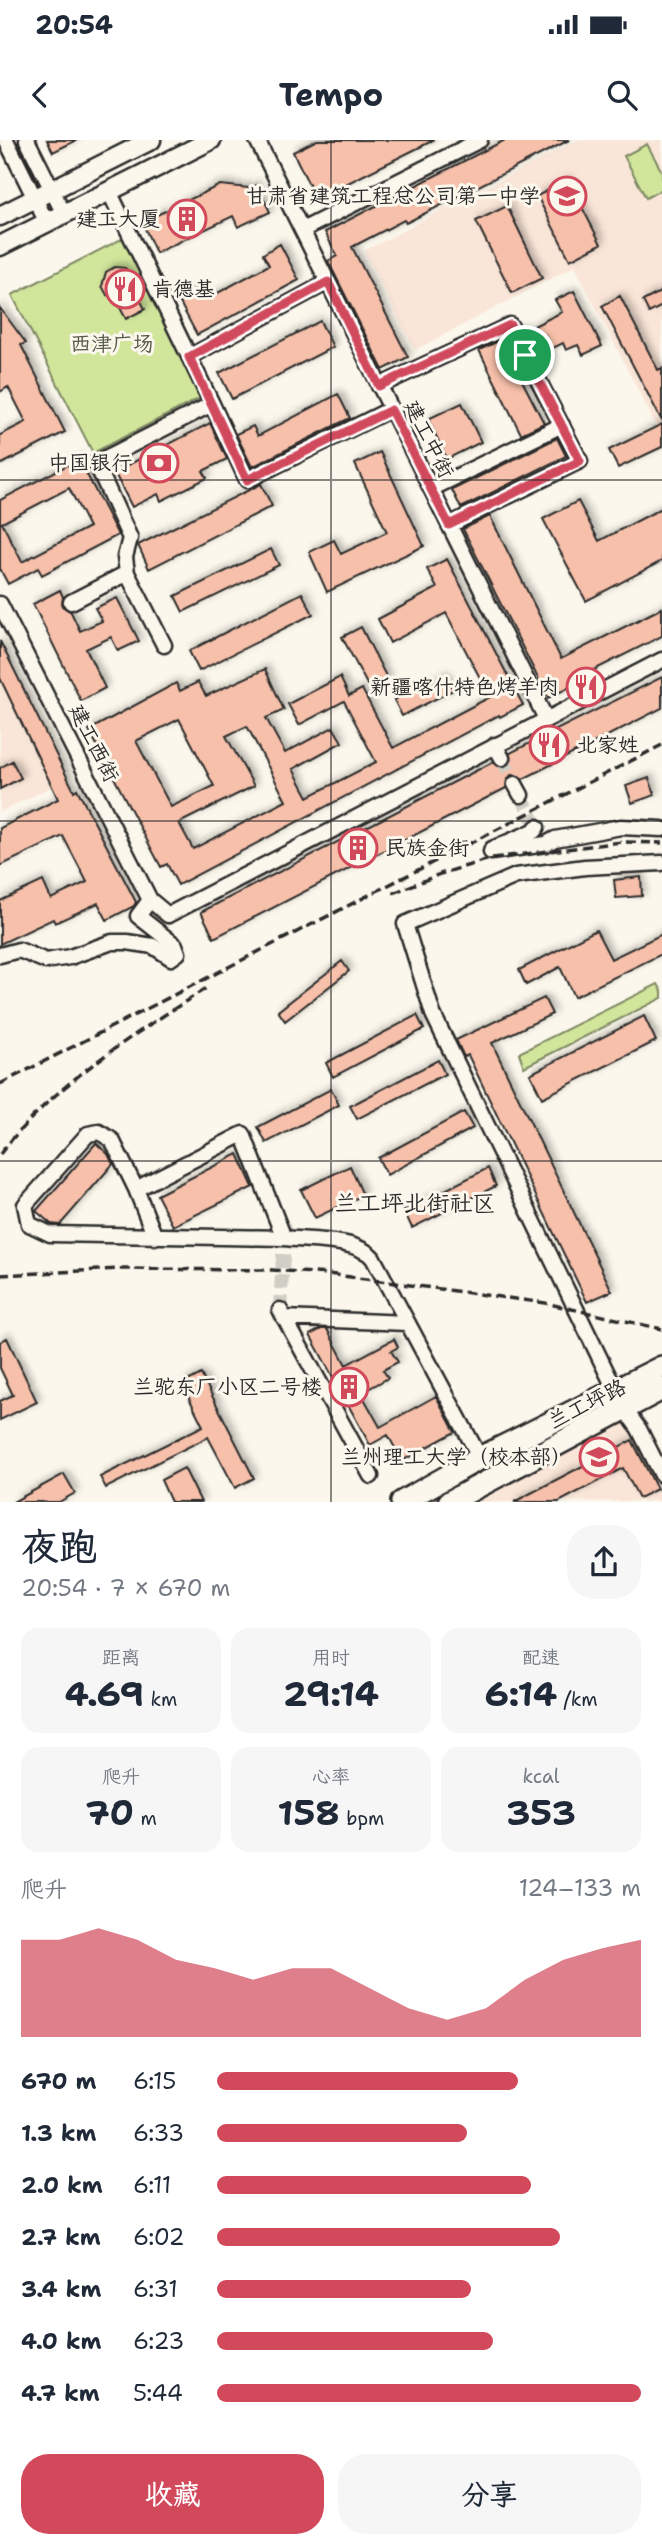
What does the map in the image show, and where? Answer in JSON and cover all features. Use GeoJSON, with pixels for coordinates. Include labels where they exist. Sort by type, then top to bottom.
{"type":"FeatureCollection","features":[{"type":"Feature","properties":{"kind":"highway","name":"兰工坪路"},"geometry":{"type":"LineString","coordinates":[[449,1502],[620,1399],[662,1367]]}},
{"type":"Feature","properties":{"kind":"highway","name":"兰工坪路"},"geometry":{"type":"LineString","coordinates":[[402,1502],[480,1458],[620,1399],[662,1389]]}},
{"type":"Feature","properties":{"kind":"main road"},"geometry":{"type":"LineString","coordinates":[[0,216],[151,140]]}},
{"type":"Feature","properties":{"kind":"main road"},"geometry":{"type":"LineString","coordinates":[[0,246],[211,140]]}},
{"type":"Feature","properties":{"kind":"street"},"geometry":{"type":"LineString","coordinates":[[6,140],[45,224]]}},
{"type":"Feature","properties":{"kind":"street"},"geometry":{"type":"LineString","coordinates":[[27,140],[64,214]]}},
{"type":"Feature","properties":{"kind":"street","name":"建工中街"},"geometry":{"type":"LineString","coordinates":[[257,140],[546,719]]}},
{"type":"Feature","properties":{"kind":"street"},"geometry":{"type":"LineString","coordinates":[[302,230],[480,140]]}},
{"type":"Feature","properties":{"kind":"street"},"geometry":{"type":"LineString","coordinates":[[109,191],[247,480],[391,410]]}},
{"type":"Feature","properties":{"kind":"street"},"geometry":{"type":"LineString","coordinates":[[189,357],[328,282]]}},
{"type":"Feature","properties":{"kind":"street"},"geometry":{"type":"LineString","coordinates":[[379,386],[510,325],[562,425],[580,461],[449,525]]}},
{"type":"Feature","properties":{"kind":"street"},"geometry":{"type":"LineString","coordinates":[[164,645],[127,573],[125,557],[130,538],[96,463],[212,404]]}},
{"type":"Feature","properties":{"kind":"street"},"geometry":{"type":"LineString","coordinates":[[431,489],[562,425]]}},
{"type":"Feature","properties":{"kind":"street"},"geometry":{"type":"LineString","coordinates":[[71,602],[127,573]]}},
{"type":"Feature","properties":{"kind":"street","name":"建工西街"},"geometry":{"type":"LineString","coordinates":[[0,604],[150,900]]}},
{"type":"Feature","properties":{"kind":"street"},"geometry":{"type":"LineString","coordinates":[[0,955],[19,950],[46,961],[70,957],[112,942],[127,942],[153,946],[171,958],[178,953],[175,945],[138,916],[150,900],[168,915],[498,751],[546,719],[662,660]]}},
{"type":"Feature","properties":{"kind":"street"},"geometry":{"type":"LineString","coordinates":[[537,827],[534,831],[492,849],[491,852],[546,844],[555,839],[621,827],[662,829]]}},
{"type":"Feature","properties":{"kind":"street"},"geometry":{"type":"LineString","coordinates":[[662,863],[585,867],[516,876],[405,924],[433,1014],[620,1399],[639,1429],[662,1475]]}},
{"type":"Feature","properties":{"kind":"street"},"geometry":{"type":"LineString","coordinates":[[155,1237],[112,1140],[99,1132],[88,1134],[25,1205],[29,1224],[50,1234],[155,1237],[284,1238],[356,1245],[367,1251],[480,1458]]}},
{"type":"Feature","properties":{"kind":"street"},"geometry":{"type":"LineString","coordinates":[[136,1189],[243,1134],[284,1238]]}},
{"type":"Feature","properties":{"kind":"street"},"geometry":{"type":"LineString","coordinates":[[371,1476],[282,1314],[407,1323]]}},
{"type":"Feature","properties":{"kind":"shaded area","name":"甘肃省建筑工程总公司第一中学"},"geometry":{"type":"Polygon","coordinates":[[[578,140],[662,140],[662,423],[656,426],[575,266],[415,350],[364,251],[578,140]]]}},
{"type":"Feature","properties":{"kind":"shaded area"},"geometry":{"type":"Polygon","coordinates":[[[0,673],[53,786],[0,812],[0,673]]]}},
{"type":"Feature","properties":{"kind":"shaded area","name":"兰州理工大学（校本部）"},"geometry":{"type":"Polygon","coordinates":[[[624,1408],[647,1423],[662,1452],[662,1501],[449,1502],[624,1408]]]}},
{"type":"Feature","properties":{"kind":"green space"},"geometry":{"type":"Polygon","coordinates":[[[647,144],[662,172],[662,189],[646,198],[624,156],[647,144]]]}},
{"type":"Feature","properties":{"kind":"green space","name":"西津广场"},"geometry":{"type":"Polygon","coordinates":[[[131,234],[212,392],[93,453],[12,295],[131,234]]]}},
{"type":"Feature","properties":{"kind":"green space"},"geometry":{"type":"Polygon","coordinates":[[[658,984],[662,998],[524,1067],[519,1053],[658,984]]]}},
{"type":"Feature","properties":{"kind":"building"},"geometry":{"type":"Polygon","coordinates":[[[47,140],[77,140],[53,152],[47,140]]]}},
{"type":"Feature","properties":{"kind":"building"},"geometry":{"type":"Polygon","coordinates":[[[317,140],[434,140],[316,199],[293,152],[317,140]]]}},
{"type":"Feature","properties":{"kind":"building"},"geometry":{"type":"Polygon","coordinates":[[[505,140],[569,140],[406,223],[404,220],[352,247],[408,357],[383,370],[328,261],[337,256],[325,232],[505,140]]]}},
{"type":"Feature","properties":{"kind":"building"},"geometry":{"type":"Polygon","coordinates":[[[568,180],[601,244],[570,260],[537,196],[568,180]]]}},
{"type":"Feature","properties":{"kind":"building","name":"建工大厦"},"geometry":{"type":"Polygon","coordinates":[[[220,185],[249,188],[257,185],[270,212],[238,227],[233,216],[156,253],[142,222],[220,185]]]}},
{"type":"Feature","properties":{"kind":"building"},"geometry":{"type":"Polygon","coordinates":[[[507,206],[542,278],[512,293],[476,221],[507,206]]]}},
{"type":"Feature","properties":{"kind":"building"},"geometry":{"type":"Polygon","coordinates":[[[280,244],[299,280],[197,335],[178,299],[200,287],[207,299],[269,265],[263,254],[280,244]]]}},
{"type":"Feature","properties":{"kind":"building"},"geometry":{"type":"Polygon","coordinates":[[[115,267],[125,268],[132,275],[134,288],[145,309],[126,319],[115,298],[107,295],[102,286],[106,272],[115,267]]]}},
{"type":"Feature","properties":{"kind":"building"},"geometry":{"type":"Polygon","coordinates":[[[574,291],[602,346],[583,355],[578,345],[566,350],[563,343],[551,349],[545,335],[538,338],[532,327],[562,312],[555,300],[574,291]]]}},
{"type":"Feature","properties":{"kind":"building"},"geometry":{"type":"Polygon","coordinates":[[[662,291],[662,306],[649,313],[643,301],[662,291]]]}},
{"type":"Feature","properties":{"kind":"building"},"geometry":{"type":"Polygon","coordinates":[[[620,296],[658,370],[662,368],[662,421],[602,306],[620,296]]]}},
{"type":"Feature","properties":{"kind":"building"},"geometry":{"type":"Polygon","coordinates":[[[0,308],[26,343],[21,345],[65,432],[0,465],[0,435],[26,422],[8,387],[0,392],[0,308]]]}},
{"type":"Feature","properties":{"kind":"building"},"geometry":{"type":"Polygon","coordinates":[[[320,321],[333,347],[232,399],[219,373],[320,321]]]}},
{"type":"Feature","properties":{"kind":"building"},"geometry":{"type":"Polygon","coordinates":[[[501,340],[544,423],[521,434],[479,350],[501,340]]]}},
{"type":"Feature","properties":{"kind":"building"},"geometry":{"type":"Polygon","coordinates":[[[338,394],[350,418],[252,467],[236,434],[253,426],[258,436],[338,394]]]}},
{"type":"Feature","properties":{"kind":"building"},"geometry":{"type":"Polygon","coordinates":[[[462,403],[481,442],[447,459],[428,419],[462,403]]]}},
{"type":"Feature","properties":{"kind":"building"},"geometry":{"type":"Polygon","coordinates":[[[210,423],[227,459],[203,471],[207,478],[161,501],[158,494],[132,507],[114,472],[210,423]]]}},
{"type":"Feature","properties":{"kind":"building"},"geometry":{"type":"Polygon","coordinates":[[[662,424],[662,447],[618,468],[609,450],[662,424]]]}},
{"type":"Feature","properties":{"kind":"building"},"geometry":{"type":"Polygon","coordinates":[[[557,438],[566,456],[461,508],[452,490],[557,438]]]}},
{"type":"Feature","properties":{"kind":"building"},"geometry":{"type":"Polygon","coordinates":[[[380,452],[424,546],[327,592],[309,552],[334,540],[341,554],[387,532],[355,464],[380,452]]]}},
{"type":"Feature","properties":{"kind":"building"},"geometry":{"type":"Polygon","coordinates":[[[79,459],[118,535],[42,575],[38,568],[8,584],[0,569],[0,500],[79,459]],[[69,488],[2,523],[22,562],[89,527],[69,488]]]}},
{"type":"Feature","properties":{"kind":"building"},"geometry":{"type":"Polygon","coordinates":[[[261,484],[272,506],[149,569],[138,545],[261,484]]]}},
{"type":"Feature","properties":{"kind":"building"},"geometry":{"type":"Polygon","coordinates":[[[578,501],[599,541],[662,508],[662,561],[586,601],[543,519],[578,501]]]}},
{"type":"Feature","properties":{"kind":"building"},"geometry":{"type":"Polygon","coordinates":[[[490,516],[561,659],[662,608],[662,636],[572,681],[574,685],[548,698],[463,529],[490,516]]]}},
{"type":"Feature","properties":{"kind":"building"},"geometry":{"type":"Polygon","coordinates":[[[271,549],[279,565],[183,612],[175,596],[271,549]]]}},
{"type":"Feature","properties":{"kind":"building"},"geometry":{"type":"Polygon","coordinates":[[[447,559],[523,705],[500,717],[499,715],[178,885],[167,864],[161,867],[89,730],[176,683],[180,691],[198,682],[206,696],[265,669],[284,710],[266,718],[285,753],[333,727],[342,742],[293,769],[308,797],[376,762],[344,701],[299,725],[288,704],[340,677],[349,696],[362,689],[393,748],[490,697],[446,613],[390,643],[378,619],[437,588],[427,569],[447,559]],[[179,719],[136,741],[171,807],[214,786],[179,719]],[[247,726],[226,736],[254,786],[179,823],[193,849],[286,801],[247,726]]]}},
{"type":"Feature","properties":{"kind":"building"},"geometry":{"type":"Polygon","coordinates":[[[60,590],[63,597],[62,606],[71,612],[80,631],[102,621],[95,608],[117,598],[139,641],[118,651],[111,637],[86,649],[105,688],[81,701],[33,604],[60,590]]]}},
{"type":"Feature","properties":{"kind":"building"},"geometry":{"type":"Polygon","coordinates":[[[302,593],[313,614],[199,671],[189,651],[302,593]]]}},
{"type":"Feature","properties":{"kind":"building"},"geometry":{"type":"Polygon","coordinates":[[[361,627],[388,680],[370,690],[342,637],[361,627]]]}},
{"type":"Feature","properties":{"kind":"building"},"geometry":{"type":"Polygon","coordinates":[[[0,641],[74,791],[77,789],[136,902],[134,906],[107,920],[98,903],[55,923],[53,919],[0,944],[0,901],[43,881],[51,899],[87,882],[63,836],[0,866],[0,828],[58,799],[0,678],[0,641]]]}},
{"type":"Feature","properties":{"kind":"building"},"geometry":{"type":"Polygon","coordinates":[[[445,675],[453,690],[402,716],[394,700],[445,675]]]}},
{"type":"Feature","properties":{"kind":"building","name":"民族金街"},"geometry":{"type":"Polygon","coordinates":[[[662,677],[662,708],[523,779],[511,775],[506,788],[214,938],[201,912],[493,762],[506,767],[510,762],[510,753],[662,677]]]}},
{"type":"Feature","properties":{"kind":"building"},"geometry":{"type":"Polygon","coordinates":[[[12,761],[21,778],[0,789],[0,768],[12,761]]]}},
{"type":"Feature","properties":{"kind":"building"},"geometry":{"type":"Polygon","coordinates":[[[649,778],[655,795],[632,803],[626,786],[649,778]]]}},
{"type":"Feature","properties":{"kind":"building"},"geometry":{"type":"Polygon","coordinates":[[[641,877],[642,896],[616,898],[614,880],[641,877]]]}},
{"type":"Feature","properties":{"kind":"building"},"geometry":{"type":"Polygon","coordinates":[[[596,930],[611,959],[662,934],[662,954],[574,997],[560,967],[526,985],[519,970],[596,930]]]}},
{"type":"Feature","properties":{"kind":"building"},"geometry":{"type":"Polygon","coordinates":[[[342,961],[349,971],[285,1021],[278,1011],[342,961]]]}},
{"type":"Feature","properties":{"kind":"building"},"geometry":{"type":"Polygon","coordinates":[[[544,998],[552,1014],[492,1043],[612,1291],[587,1302],[468,1055],[464,1057],[456,1040],[544,998]]]}},
{"type":"Feature","properties":{"kind":"building"},"geometry":{"type":"Polygon","coordinates":[[[417,1015],[424,1029],[333,1077],[326,1063],[417,1015]]]}},
{"type":"Feature","properties":{"kind":"building"},"geometry":{"type":"Polygon","coordinates":[[[644,1016],[656,1041],[542,1098],[530,1074],[644,1016]]]}},
{"type":"Feature","properties":{"kind":"building"},"geometry":{"type":"Polygon","coordinates":[[[438,1060],[445,1074],[357,1119],[350,1106],[438,1060]]]}},
{"type":"Feature","properties":{"kind":"building"},"geometry":{"type":"Polygon","coordinates":[[[331,1089],[339,1105],[266,1143],[258,1127],[331,1089]]]}},
{"type":"Feature","properties":{"kind":"building"},"geometry":{"type":"Polygon","coordinates":[[[464,1112],[473,1128],[387,1175],[378,1158],[464,1112]]]}},
{"type":"Feature","properties":{"kind":"building"},"geometry":{"type":"Polygon","coordinates":[[[96,1143],[108,1154],[113,1164],[60,1225],[51,1224],[36,1211],[96,1143]]]}},
{"type":"Feature","properties":{"kind":"building"},"geometry":{"type":"Polygon","coordinates":[[[238,1154],[253,1187],[173,1226],[157,1195],[238,1154]]]}},
{"type":"Feature","properties":{"kind":"building"},"geometry":{"type":"Polygon","coordinates":[[[350,1166],[363,1195],[315,1218],[301,1190],[350,1166]]]}},
{"type":"Feature","properties":{"kind":"building"},"geometry":{"type":"Polygon","coordinates":[[[488,1168],[496,1186],[412,1228],[404,1211],[488,1168]]]}},
{"type":"Feature","properties":{"kind":"building"},"geometry":{"type":"Polygon","coordinates":[[[327,1329],[346,1365],[394,1339],[398,1347],[391,1351],[398,1362],[383,1370],[388,1378],[361,1393],[380,1427],[436,1396],[455,1432],[402,1461],[388,1435],[370,1445],[310,1335],[327,1329]]]}},
{"type":"Feature","properties":{"kind":"building"},"geometry":{"type":"Polygon","coordinates":[[[7,1338],[37,1402],[0,1420],[0,1401],[13,1395],[0,1368],[0,1342],[7,1338]]]}},
{"type":"Feature","properties":{"kind":"building"},"geometry":{"type":"Polygon","coordinates":[[[201,1374],[254,1478],[235,1488],[208,1437],[106,1488],[100,1477],[203,1426],[182,1384],[201,1374]]]}},
{"type":"Feature","properties":{"kind":"building"},"geometry":{"type":"Polygon","coordinates":[[[632,1440],[657,1489],[639,1498],[623,1468],[559,1502],[514,1502],[632,1440]]]}},
{"type":"Feature","properties":{"kind":"building"},"geometry":{"type":"Polygon","coordinates":[[[184,1468],[201,1502],[171,1502],[161,1480],[184,1468]]]}},
{"type":"Feature","properties":{"kind":"building"},"geometry":{"type":"Polygon","coordinates":[[[64,1474],[75,1493],[59,1502],[13,1502],[64,1474]]]}},
{"type":"Feature","properties":{"kind":"tunnel"},"geometry":{"type":"LineString","coordinates":[[502,758],[515,784]]}},
{"type":"Feature","properties":{"kind":"tunnel"},"geometry":{"type":"LineString","coordinates":[[521,795],[537,827]]}},
{"type":"Feature","properties":{"kind":"tunnel"},"geometry":{"type":"LineString","coordinates":[[280,1310],[284,1238]]}},
{"type":"Feature","properties":{"kind":"railway"},"geometry":{"type":"LineString","coordinates":[[0,1084],[662,745]]}},
{"type":"Feature","properties":{"kind":"railway"},"geometry":{"type":"LineString","coordinates":[[393,893],[440,874],[493,858],[622,842],[662,843]]}},
{"type":"Feature","properties":{"kind":"railway"},"geometry":{"type":"LineString","coordinates":[[0,1154],[45,1104],[70,1082],[124,1042],[208,987]]}},
{"type":"Feature","properties":{"kind":"railway"},"geometry":{"type":"LineString","coordinates":[[0,1275],[118,1269],[272,1270],[328,1274],[545,1303],[662,1329]]}},
{"type":"Feature","properties":{"kind":"place","name":"甘肃省建筑工程总公司第一中学"},"geometry":{"type":"Point","coordinates":[567,196]}},
{"type":"Feature","properties":{"kind":"place","name":"建工大厦"},"geometry":{"type":"Point","coordinates":[187,219]}},
{"type":"Feature","properties":{"kind":"place","name":"肯德基"},"geometry":{"type":"Point","coordinates":[125,289]}},
{"type":"Feature","properties":{"kind":"place","name":"中国银行"},"geometry":{"type":"Point","coordinates":[159,463]}},
{"type":"Feature","properties":{"kind":"place","name":"新疆喀什特色烤羊肉"},"geometry":{"type":"Point","coordinates":[586,687]}},
{"type":"Feature","properties":{"kind":"place","name":"北家姓"},"geometry":{"type":"Point","coordinates":[549,745]}},
{"type":"Feature","properties":{"kind":"place","name":"民族金街"},"geometry":{"type":"Point","coordinates":[358,848]}},
{"type":"Feature","properties":{"kind":"place","name":"兰驼东厂小区二号楼"},"geometry":{"type":"Point","coordinates":[349,1387]}},
{"type":"Feature","properties":{"kind":"place","name":"兰州理工大学（校本部）"},"geometry":{"type":"Point","coordinates":[599,1457]}},
{"type":"Feature","properties":{"kind":"district","name":"兰工坪北街社区"},"geometry":{"type":"Point","coordinates":[415,1203]}},
{"type":"Feature","properties":{"kind":"route"},"geometry":{"type":"LineString","coordinates":[[328,282],[379,386],[510,325],[525,355],[580,461],[449,525],[391,410],[247,480],[189,357],[328,282]]}}]}
